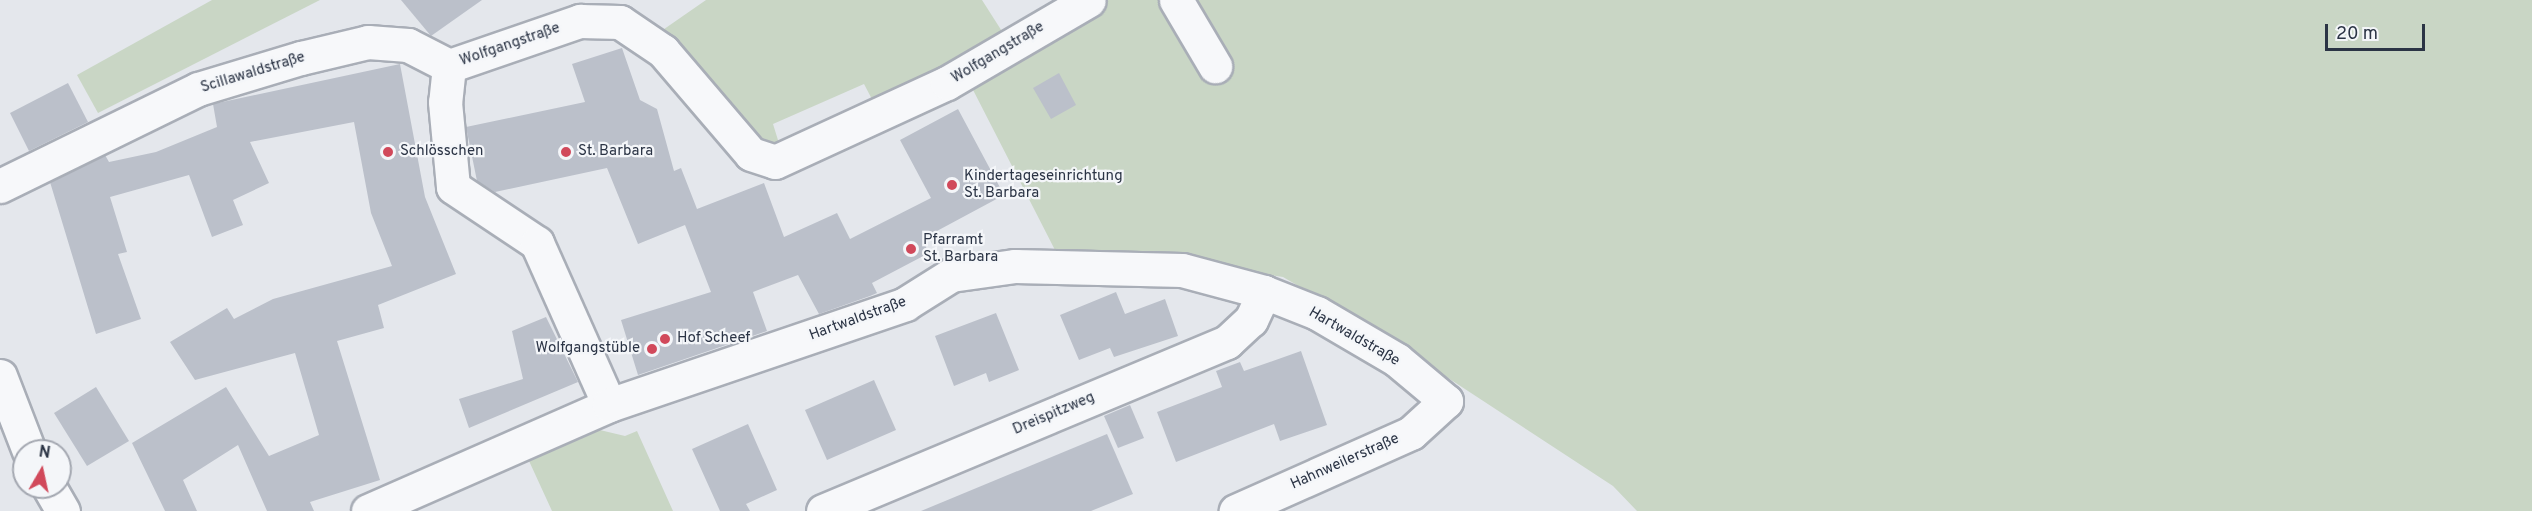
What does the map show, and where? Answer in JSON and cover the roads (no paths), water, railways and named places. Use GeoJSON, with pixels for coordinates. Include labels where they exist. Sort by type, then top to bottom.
{"type":"FeatureCollection","features":[{"type":"Feature","properties":{"kind":"street","name":"Wolfgangstraße"},"geometry":{"type":"LineString","coordinates":[[609,405],[537,243],[453,188],[445,102],[449,66],[580,21],[620,22],[643,33],[680,68],[751,154],[775,162],[947,83],[1089,0]]}},
{"type":"Feature","properties":{"kind":"street"},"geometry":{"type":"LineString","coordinates":[[1176,0],[1215,66]]}},
{"type":"Feature","properties":{"kind":"street","name":"Scillawaldstraße"},"geometry":{"type":"LineString","coordinates":[[0,186],[198,89],[300,58],[368,42],[408,45],[449,66]]}},
{"type":"Feature","properties":{"kind":"street","name":"Hartwaldstraße"},"geometry":{"type":"LineString","coordinates":[[368,511],[609,405],[905,304],[968,268],[1182,270],[1264,292],[1317,313],[1397,360],[1446,401]]}},
{"type":"Feature","properties":{"kind":"street","name":"Dreispitzweg"},"geometry":{"type":"LineString","coordinates":[[823,511],[1227,342],[1251,320],[1264,292]]}},
{"type":"Feature","properties":{"kind":"street"},"geometry":{"type":"LineString","coordinates":[[0,376],[24,439]]}},
{"type":"Feature","properties":{"kind":"street","name":"Hahnweilerstraße"},"geometry":{"type":"LineString","coordinates":[[1236,511],[1410,433],[1446,401]]}},
{"type":"Feature","properties":{"kind":"place","name":"Schlösschen"},"geometry":{"type":"Point","coordinates":[388,152]}},
{"type":"Feature","properties":{"kind":"place","name":"St. Barbara"},"geometry":{"type":"Point","coordinates":[566,152]}},
{"type":"Feature","properties":{"kind":"place","name":"Kindertageseinrichtung St. Barbara"},"geometry":{"type":"Point","coordinates":[952,185]}},
{"type":"Feature","properties":{"kind":"place","name":"Pfarramt St. Barbara"},"geometry":{"type":"Point","coordinates":[911,249]}},
{"type":"Feature","properties":{"kind":"place","name":"Hof Scheef"},"geometry":{"type":"Point","coordinates":[665,339]}},
{"type":"Feature","properties":{"kind":"place","name":"Wolfgangstüble"},"geometry":{"type":"Point","coordinates":[652,349]}}]}
